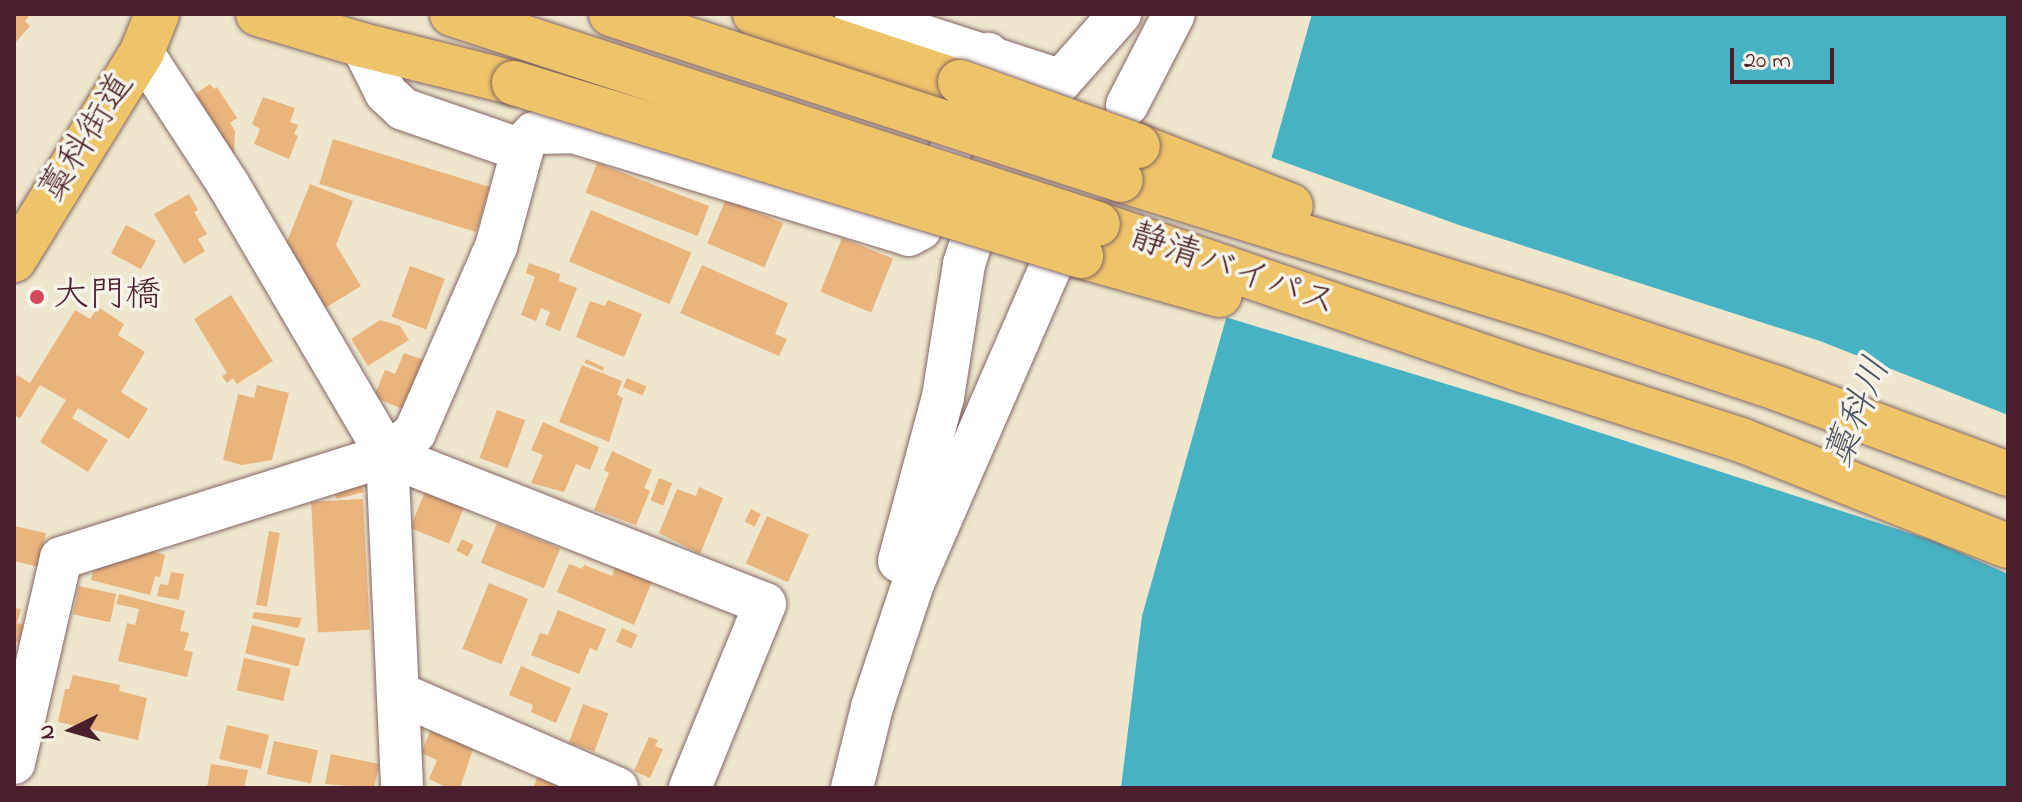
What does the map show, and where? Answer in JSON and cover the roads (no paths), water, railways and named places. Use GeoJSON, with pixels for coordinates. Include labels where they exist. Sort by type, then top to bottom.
{"type":"FeatureCollection","features":[{"type":"Feature","properties":{"kind":"highway"},"geometry":{"type":"LineString","coordinates":[[258,14],[362,45],[514,83],[1021,241],[1273,310],[1525,371]]}},
{"type":"Feature","properties":{"kind":"highway","name":"静清バイパス"},"geometry":{"type":"LineString","coordinates":[[452,14],[1098,224],[1525,371],[1741,440],[2008,546]]}},
{"type":"Feature","properties":{"kind":"highway","name":"静清バイパス"},"geometry":{"type":"LineString","coordinates":[[611,14],[1121,180],[1560,316],[1779,389],[2008,474]]}},
{"type":"Feature","properties":{"kind":"highway"},"geometry":{"type":"LineString","coordinates":[[755,14],[1138,146],[1560,316]]}},
{"type":"Feature","properties":{"kind":"highway","name":"藁科街道"},"geometry":{"type":"LineString","coordinates":[[14,260],[149,33]]}},
{"type":"Feature","properties":{"kind":"street"},"geometry":{"type":"LineString","coordinates":[[856,14],[988,54],[1054,86],[1120,14]]}},
{"type":"Feature","properties":{"kind":"street"},"geometry":{"type":"LineString","coordinates":[[1127,105],[1174,14]]}},
{"type":"Feature","properties":{"kind":"street"},"geometry":{"type":"LineString","coordinates":[[149,33],[228,184],[387,455],[402,788]]}},
{"type":"Feature","properties":{"kind":"street"},"geometry":{"type":"LineString","coordinates":[[362,45],[386,93],[403,109],[522,150]]}},
{"type":"Feature","properties":{"kind":"street"},"geometry":{"type":"LineString","coordinates":[[14,763],[61,558],[387,455],[415,432],[496,247],[522,150],[534,133],[573,132],[909,235],[920,229],[988,54]]}},
{"type":"Feature","properties":{"kind":"street"},"geometry":{"type":"LineString","coordinates":[[852,788],[872,707],[914,581],[1062,240]]}},
{"type":"Feature","properties":{"kind":"street"},"geometry":{"type":"LineString","coordinates":[[872,707],[883,625],[943,397],[964,264],[971,242]]}},
{"type":"Feature","properties":{"kind":"street"},"geometry":{"type":"LineString","coordinates":[[387,455],[765,604],[690,788]]}},
{"type":"Feature","properties":{"kind":"street"},"geometry":{"type":"LineString","coordinates":[[398,693],[617,788]]}},
{"type":"Feature","properties":{"kind":"water","name":"藁科川"},"geometry":{"type":"Polygon","coordinates":[[[1312,14],[2008,14],[2008,788],[1121,788],[1142,616],[1312,14]]]}},
{"type":"Feature","properties":{"kind":"place","name":"大門橋"},"geometry":{"type":"Point","coordinates":[37,297]}}]}
